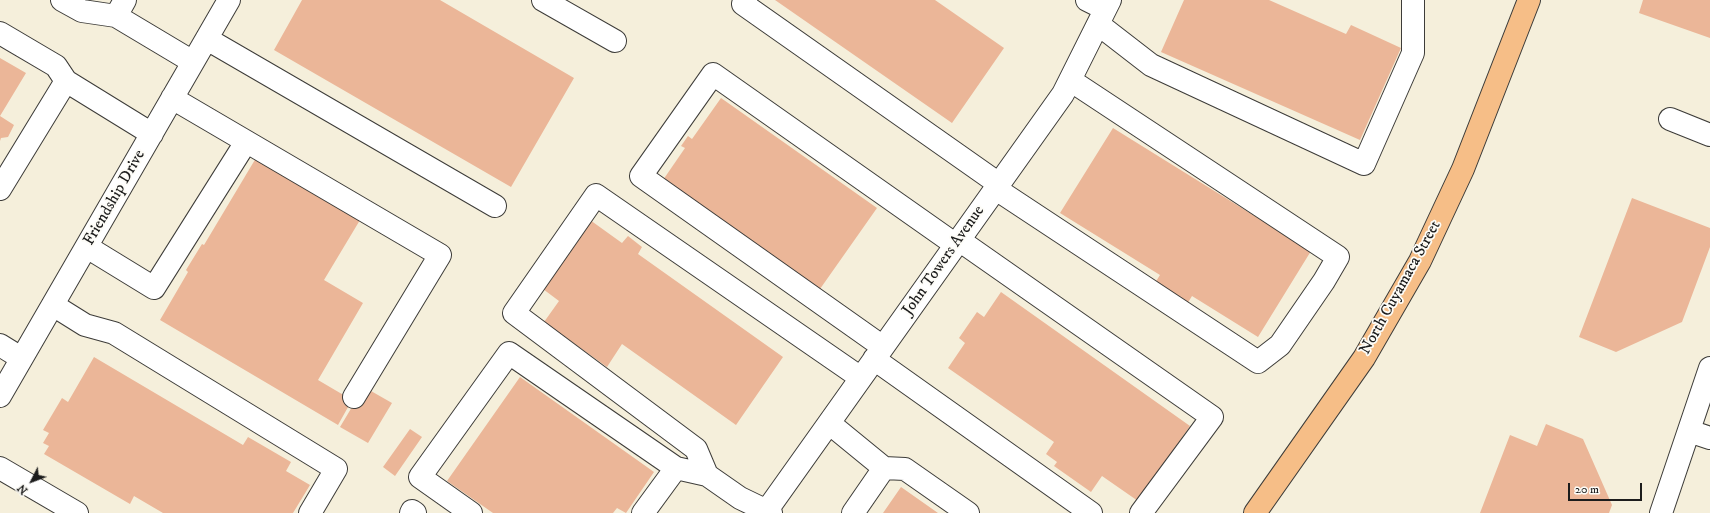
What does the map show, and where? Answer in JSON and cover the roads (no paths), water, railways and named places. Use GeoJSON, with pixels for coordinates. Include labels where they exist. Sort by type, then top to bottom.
{"type":"FeatureCollection","features":[{"type":"Feature","properties":{"kind":"main road","name":"North Cuyamaca Street"},"geometry":{"type":"LineString","coordinates":[[1256,513],[1364,358],[1420,261],[1463,169],[1529,0]]}},
{"type":"Feature","properties":{"kind":"street"},"geometry":{"type":"LineString","coordinates":[[62,0],[82,11],[120,8],[193,62]]}},
{"type":"Feature","properties":{"kind":"street","name":"Friendship Drive"},"geometry":{"type":"LineString","coordinates":[[1,391],[87,247],[229,0]]}},
{"type":"Feature","properties":{"kind":"street"},"geometry":{"type":"LineString","coordinates":[[543,0],[615,41]]}},
{"type":"Feature","properties":{"kind":"street"},"geometry":{"type":"LineString","coordinates":[[746,0],[743,4],[997,186],[1258,362],[1280,345],[1324,281],[1338,257],[1070,80]]}},
{"type":"Feature","properties":{"kind":"street"},"geometry":{"type":"LineString","coordinates":[[1100,8],[1151,64],[1364,164],[1413,53],[1413,0]]}},
{"type":"Feature","properties":{"kind":"street","name":"John Towers Avenue"},"geometry":{"type":"LineString","coordinates":[[768,512],[829,423],[1063,94],[1100,8]]}},
{"type":"Feature","properties":{"kind":"street"},"geometry":{"type":"LineString","coordinates":[[0,33],[56,66],[66,81],[152,134]]}},
{"type":"Feature","properties":{"kind":"street"},"geometry":{"type":"LineString","coordinates":[[206,39],[495,206]]}},
{"type":"Feature","properties":{"kind":"street"},"geometry":{"type":"LineString","coordinates":[[1091,513],[641,176],[713,74],[1212,417],[1141,513]]}},
{"type":"Feature","properties":{"kind":"street"},"geometry":{"type":"LineString","coordinates":[[0,189],[66,81]]}},
{"type":"Feature","properties":{"kind":"street"},"geometry":{"type":"LineString","coordinates":[[172,98],[440,255],[354,397]]}},
{"type":"Feature","properties":{"kind":"street"},"geometry":{"type":"LineString","coordinates":[[1670,119],[1710,135]]}},
{"type":"Feature","properties":{"kind":"street"},"geometry":{"type":"LineString","coordinates":[[87,247],[154,288],[246,142]]}},
{"type":"Feature","properties":{"kind":"street"},"geometry":{"type":"LineString","coordinates":[[707,475],[696,449],[514,313],[596,195],[861,378]]}},
{"type":"Feature","properties":{"kind":"street"},"geometry":{"type":"LineString","coordinates":[[53,305],[85,325],[114,334],[336,469],[310,513]]}},
{"type":"Feature","properties":{"kind":"street"},"geometry":{"type":"LineString","coordinates":[[0,345],[21,358]]}},
{"type":"Feature","properties":{"kind":"street"},"geometry":{"type":"LineString","coordinates":[[471,513],[420,477],[509,353],[676,468],[707,475],[740,498],[768,512]]}},
{"type":"Feature","properties":{"kind":"street"},"geometry":{"type":"LineString","coordinates":[[1661,513],[1710,368]]}},
{"type":"Feature","properties":{"kind":"street"},"geometry":{"type":"LineString","coordinates":[[829,423],[884,468],[905,469],[968,513]]}},
{"type":"Feature","properties":{"kind":"street"},"geometry":{"type":"LineString","coordinates":[[1689,431],[1710,438]]}},
{"type":"Feature","properties":{"kind":"street"},"geometry":{"type":"LineString","coordinates":[[0,468],[77,513]]}},
{"type":"Feature","properties":{"kind":"street"},"geometry":{"type":"LineString","coordinates":[[643,513],[676,468]]}},
{"type":"Feature","properties":{"kind":"street"},"geometry":{"type":"LineString","coordinates":[[853,513],[884,468]]}},
{"type":"Feature","properties":{"kind":"street"},"geometry":{"type":"LineString","coordinates":[[411,513],[412,511],[415,513]]}}]}
